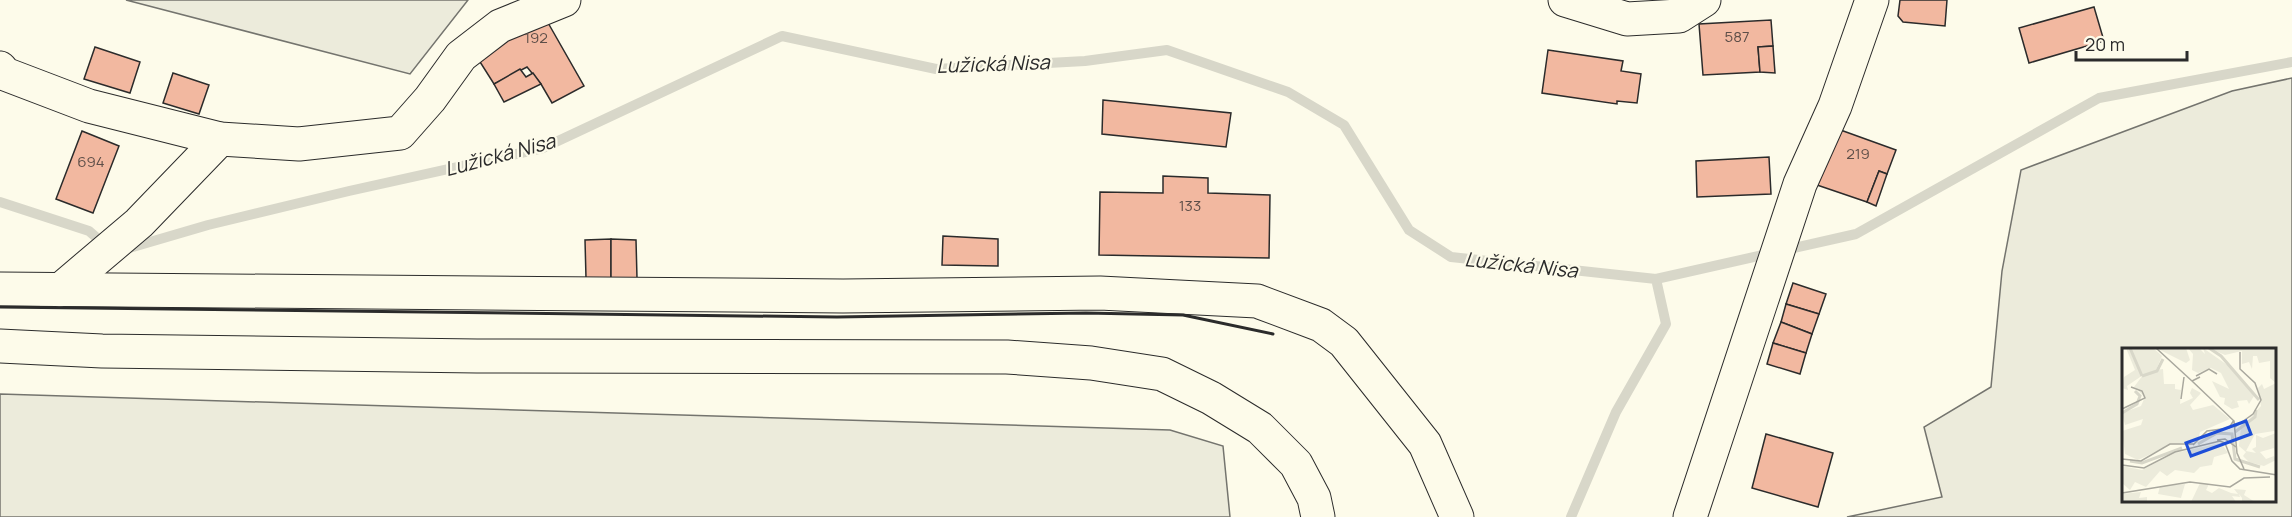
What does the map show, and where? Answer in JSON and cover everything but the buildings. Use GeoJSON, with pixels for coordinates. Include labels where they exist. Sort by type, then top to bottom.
{"type":"FeatureCollection","features":[{"type":"Feature","properties":{"kind":"street"},"geometry":{"type":"LineString","coordinates":[[0,68],[5,74],[89,106],[220,140],[299,144],[400,133],[430,99],[461,56],[500,26],[564,0]]}},
{"type":"Feature","properties":{"kind":"street"},"geometry":{"type":"LineString","coordinates":[[1565,0],[1627,19],[1679,16],[1704,0]]}},
{"type":"Feature","properties":{"kind":"street"},"geometry":{"type":"LineString","coordinates":[[1690,517],[1800,184],[1835,106],[1872,0]]}},
{"type":"Feature","properties":{"kind":"street"},"geometry":{"type":"LineString","coordinates":[[60,290],[139,223],[220,140]]}},
{"type":"Feature","properties":{"kind":"street"},"geometry":{"type":"LineString","coordinates":[[0,289],[843,296],[1100,293],[1257,301],[1321,325],[1344,342],[1425,444],[1457,517]]}},
{"type":"Feature","properties":{"kind":"street"},"geometry":{"type":"LineString","coordinates":[[0,346],[102,351],[477,356],[1007,357],[1091,363],[1162,374],[1212,398],[1260,428],[1296,464],[1314,498],[1318,517]]}},
{"type":"Feature","properties":{"kind":"shaded area"},"geometry":{"type":"Polygon","coordinates":[[[126,0],[468,0],[410,74],[126,0]]]}},
{"type":"Feature","properties":{"kind":"shaded area"},"geometry":{"type":"Polygon","coordinates":[[[2292,78],[2292,517],[1847,517],[1942,497],[1924,427],[1991,387],[2002,271],[2021,170],[2232,91],[2292,78]]]}},
{"type":"Feature","properties":{"kind":"shaded area"},"geometry":{"type":"Polygon","coordinates":[[[0,394],[1170,430],[1223,446],[1230,517],[0,517],[0,394]]]}},
{"type":"Feature","properties":{"kind":"waterway","name":"Lužická Nisa"},"geometry":{"type":"LineString","coordinates":[[126,249],[208,225],[543,148],[782,36],[936,69],[1085,61],[1167,50],[1288,92],[1344,125],[1409,230],[1451,257],[1656,279],[1666,324],[1616,412],[1571,517]]}},
{"type":"Feature","properties":{"kind":"waterway"},"geometry":{"type":"LineString","coordinates":[[1656,279],[1856,234],[2099,98],[2292,62]]}},
{"type":"Feature","properties":{"kind":"waterway","name":"Lužická Nisa"},"geometry":{"type":"LineString","coordinates":[[0,202],[89,231],[105,245]]}},
{"type":"Feature","properties":{"kind":"wall"},"geometry":{"type":"LineString","coordinates":[[0,307],[837,317],[1086,313],[1183,315],[1273,334]]}}]}
